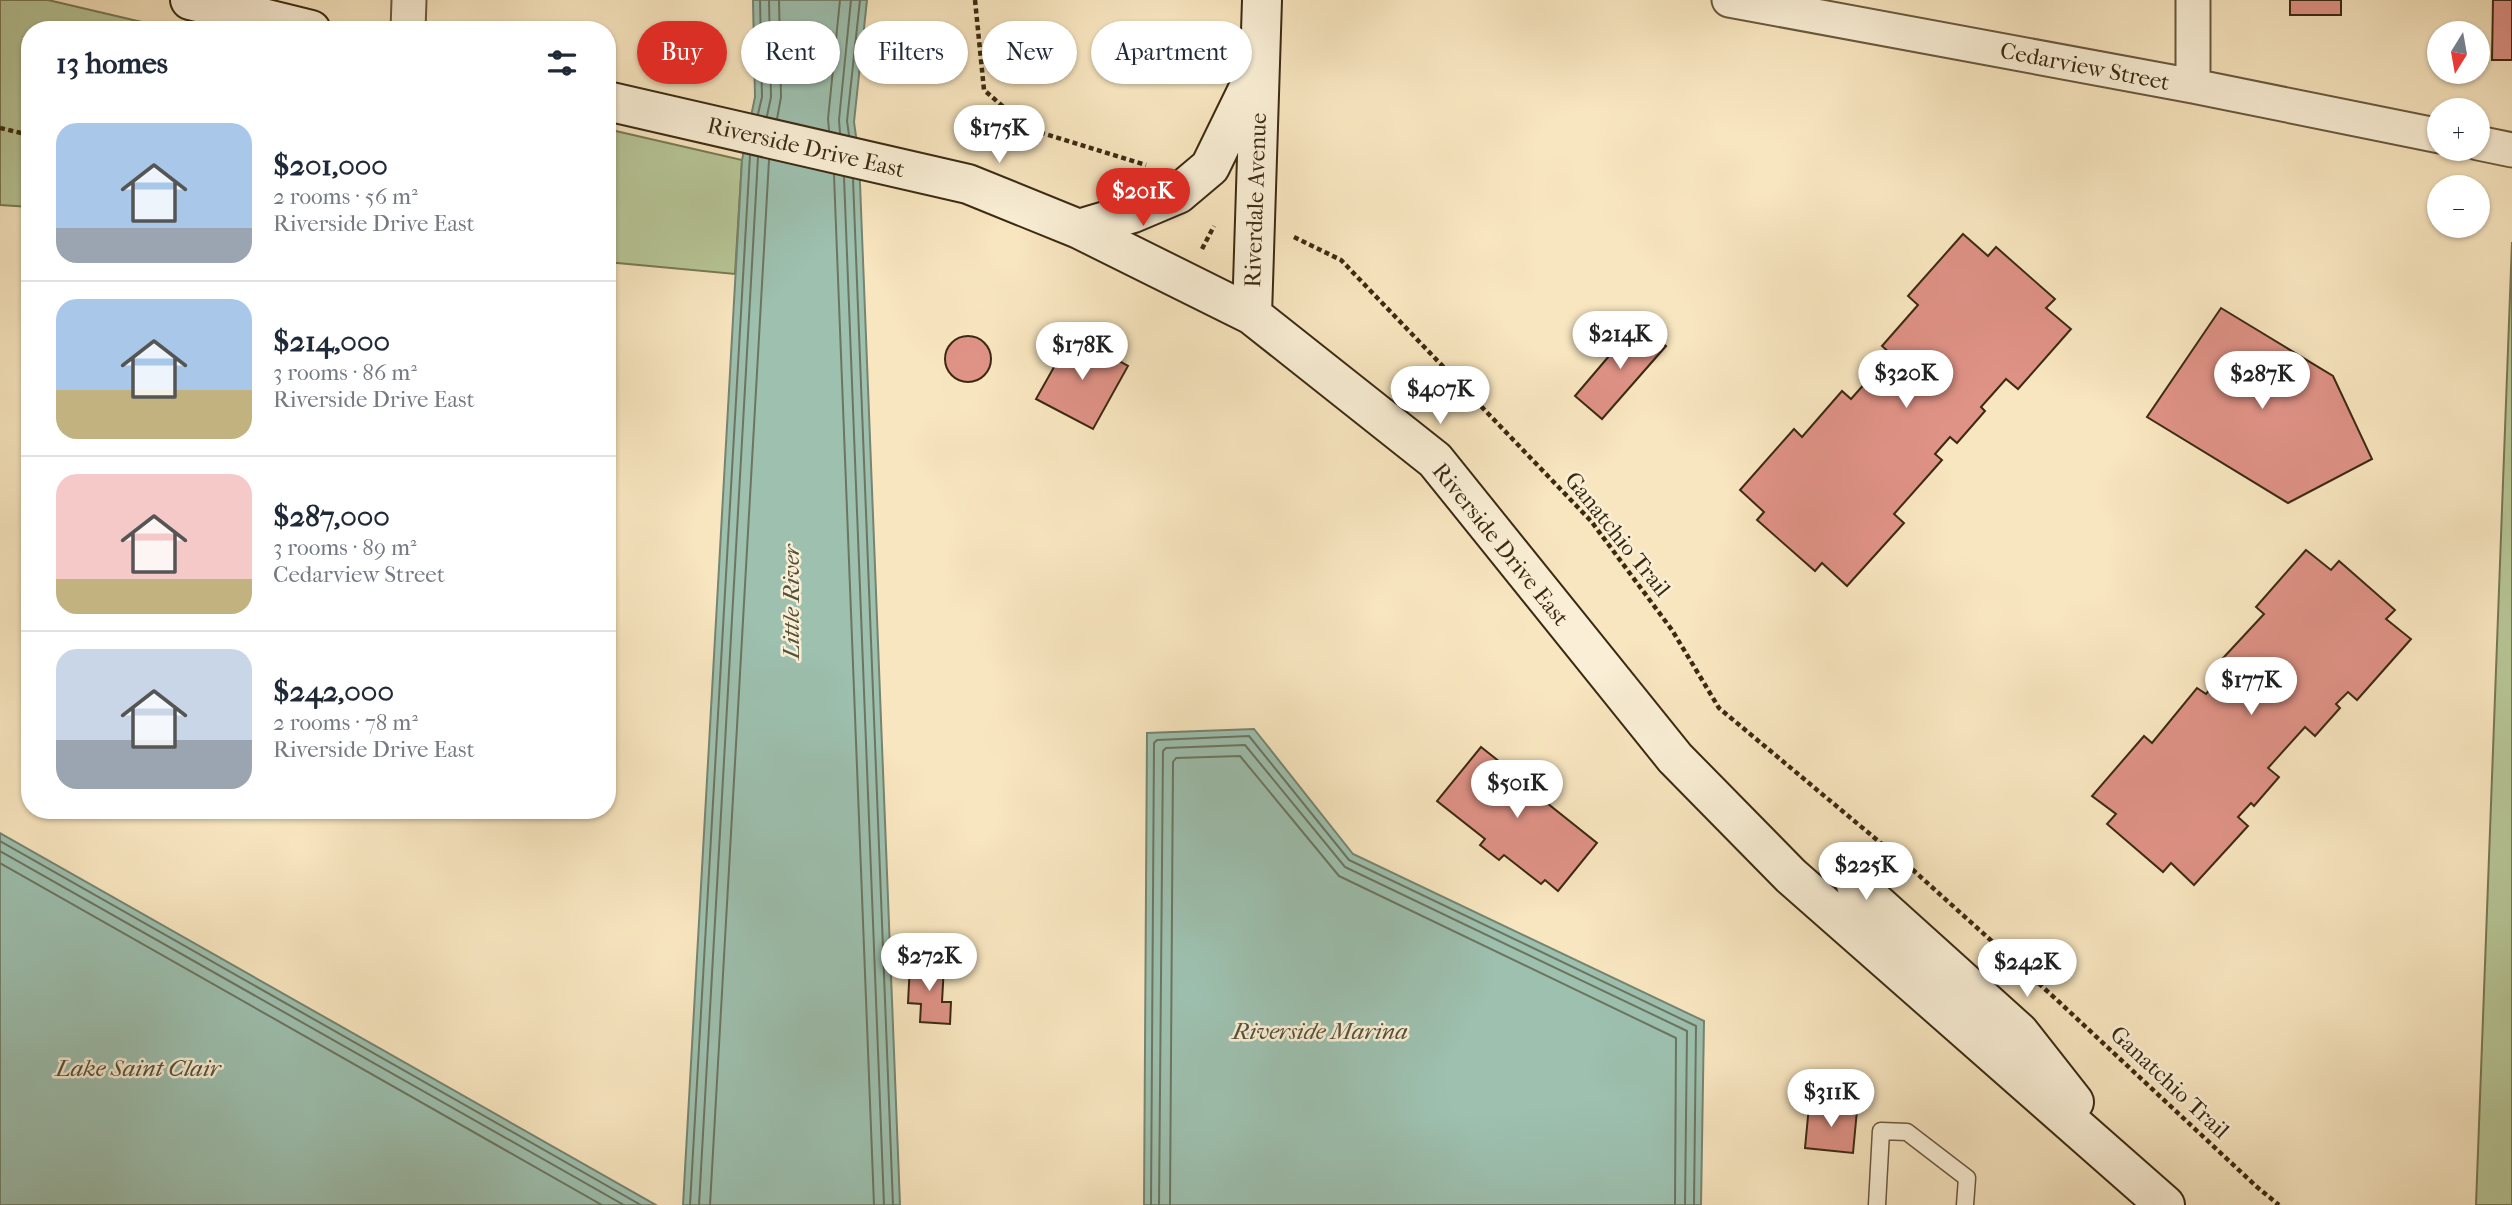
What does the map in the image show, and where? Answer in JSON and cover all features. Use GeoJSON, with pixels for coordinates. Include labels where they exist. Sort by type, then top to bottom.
{"type":"FeatureCollection","features":[{"type":"Feature","properties":{"kind":"main road"},"geometry":{"type":"LineString","coordinates":[[190,0],[275,21]]}},
{"type":"Feature","properties":{"kind":"main road","name":"Riverdale Avenue"},"geometry":{"type":"LineString","coordinates":[[1252,315],[1262,0]]}},
{"type":"Feature","properties":{"kind":"main road"},"geometry":{"type":"LineString","coordinates":[[1079,229],[1133,213],[1178,194],[1210,167],[1259,67]]}},
{"type":"Feature","properties":{"kind":"main road","name":"Riverside Drive East"},"geometry":{"type":"LineString","coordinates":[[616,103],[968,184],[1079,229],[1252,315],[1435,460],[1675,758],[1791,876],[2165,1205]]}},
{"type":"Feature","properties":{"kind":"main road"},"geometry":{"type":"LineString","coordinates":[[1857,884],[2019,1032],[2131,1175]]}},
{"type":"Feature","properties":{"kind":"street"},"geometry":{"type":"LineString","coordinates":[[408,21],[409,0]]}},
{"type":"Feature","properties":{"kind":"street","name":"Cedarview Street"},"geometry":{"type":"LineString","coordinates":[[1729,0],[2193,86],[2427,133]]}},
{"type":"Feature","properties":{"kind":"street"},"geometry":{"type":"LineString","coordinates":[[2193,0],[2193,86]]}},
{"type":"Feature","properties":{"kind":"street"},"geometry":{"type":"LineString","coordinates":[[2490,145],[2512,150]]}},
{"type":"Feature","properties":{"kind":"lane"},"geometry":{"type":"LineString","coordinates":[[1877,1205],[1881,1131],[1907,1132],[1967,1178],[1965,1205]]}},
{"type":"Feature","properties":{"kind":"path"},"geometry":{"type":"LineString","coordinates":[[975,0],[984,90],[1029,129],[1147,165]]}},
{"type":"Feature","properties":{"kind":"path"},"geometry":{"type":"LineString","coordinates":[[0,128],[21,133]]}},
{"type":"Feature","properties":{"kind":"path"},"geometry":{"type":"LineString","coordinates":[[1200,253],[1216,222]]}},
{"type":"Feature","properties":{"kind":"path","name":"Ganatchio Trail"},"geometry":{"type":"LineString","coordinates":[[1304,241],[1341,260],[1591,521],[1672,630],[1720,708],[1913,870],[2279,1205]]}},
{"type":"Feature","properties":{"kind":"shaded area"},"geometry":{"type":"Polygon","coordinates":[[[0,0],[48,0],[138,21],[21,21],[21,206],[0,205],[0,0]]]}},
{"type":"Feature","properties":{"kind":"shaded area"},"geometry":{"type":"Polygon","coordinates":[[[616,131],[742,160],[735,274],[616,263],[616,131]]]}},
{"type":"Feature","properties":{"kind":"shaded area"},"geometry":{"type":"Polygon","coordinates":[[[2512,242],[2512,1205],[2476,1205],[2512,242]]]}},
{"type":"Feature","properties":{"kind":"water","name":"Little River"},"geometry":{"type":"Polygon","coordinates":[[[753,0],[867,0],[865,21],[854,21],[854,84],[858,84],[854,122],[859,158],[900,1205],[683,1205],[742,160],[755,97],[755,84],[840,84],[840,21],[753,21],[753,0]]]}},
{"type":"Feature","properties":{"kind":"water","name":"Riverside Marina"},"geometry":{"type":"Polygon","coordinates":[[[1254,729],[1353,854],[1704,1021],[1701,1205],[1144,1205],[1147,733],[1254,729]]]}},
{"type":"Feature","properties":{"kind":"water","name":"Lake Saint Clair"},"geometry":{"type":"Polygon","coordinates":[[[0,833],[656,1205],[0,1205],[0,833]]]}},
{"type":"Feature","properties":{"kind":"building"},"geometry":{"type":"Polygon","coordinates":[[[2290,0],[2341,0],[2341,15],[2290,15],[2290,0]]]}},
{"type":"Feature","properties":{"kind":"building"},"geometry":{"type":"Polygon","coordinates":[[[2493,0],[2512,0],[2512,60],[2492,60],[2493,0]]]}},
{"type":"Feature","properties":{"kind":"building"},"geometry":{"type":"Polygon","coordinates":[[[1963,234],[1988,256],[1996,247],[2055,299],[2046,308],[2071,329],[2018,389],[2006,379],[1981,407],[1985,411],[1957,443],[1950,437],[1935,454],[1942,460],[1894,514],[1904,523],[1847,586],[1822,563],[1815,571],[1757,520],[1764,512],[1740,490],[1794,429],[1802,437],[1842,391],[1851,399],[1891,354],[1882,346],[1918,305],[1908,296],[1963,234]]]}},
{"type":"Feature","properties":{"kind":"building"},"geometry":{"type":"Polygon","coordinates":[[[2221,308],[2333,376],[2372,459],[2288,503],[2147,417],[2221,308]]]}},
{"type":"Feature","properties":{"kind":"building"},"geometry":{"type":"Polygon","coordinates":[[[1638,322],[1666,346],[1602,419],[1575,396],[1638,322]]]}},
{"type":"Feature","properties":{"kind":"building"},"geometry":{"type":"Polygon","coordinates":[[[1072,335],[1128,366],[1093,429],[1036,399],[1072,335]]]}},
{"type":"Feature","properties":{"kind":"building"},"geometry":{"type":"Polygon","coordinates":[[[968,336],[984,343],[991,359],[984,375],[968,382],[952,375],[945,359],[952,343],[968,336]]]}},
{"type":"Feature","properties":{"kind":"building"},"geometry":{"type":"Polygon","coordinates":[[[2306,550],[2331,570],[2339,561],[2395,610],[2386,619],[2411,639],[2357,700],[2348,692],[2336,704],[2340,708],[2315,736],[2305,727],[2268,768],[2279,777],[2254,806],[2251,803],[2238,817],[2248,826],[2194,885],[2171,863],[2163,872],[2107,824],[2116,814],[2092,796],[2144,736],[2152,743],[2197,688],[2206,694],[2219,679],[2211,671],[2264,614],[2256,607],[2306,550]]]}},
{"type":"Feature","properties":{"kind":"building"},"geometry":{"type":"Polygon","coordinates":[[[1481,747],[1529,785],[1536,776],[1556,791],[1547,803],[1597,843],[1558,891],[1545,880],[1541,884],[1504,855],[1499,860],[1480,845],[1485,839],[1437,801],[1481,747]]]}},
{"type":"Feature","properties":{"kind":"building"},"geometry":{"type":"Polygon","coordinates":[[[910,964],[944,966],[942,1002],[951,1002],[950,1024],[920,1022],[921,1004],[908,1003],[910,964]]]}},
{"type":"Feature","properties":{"kind":"building"},"geometry":{"type":"Polygon","coordinates":[[[1809,1106],[1857,1110],[1853,1153],[1805,1148],[1809,1106]]]}}]}
